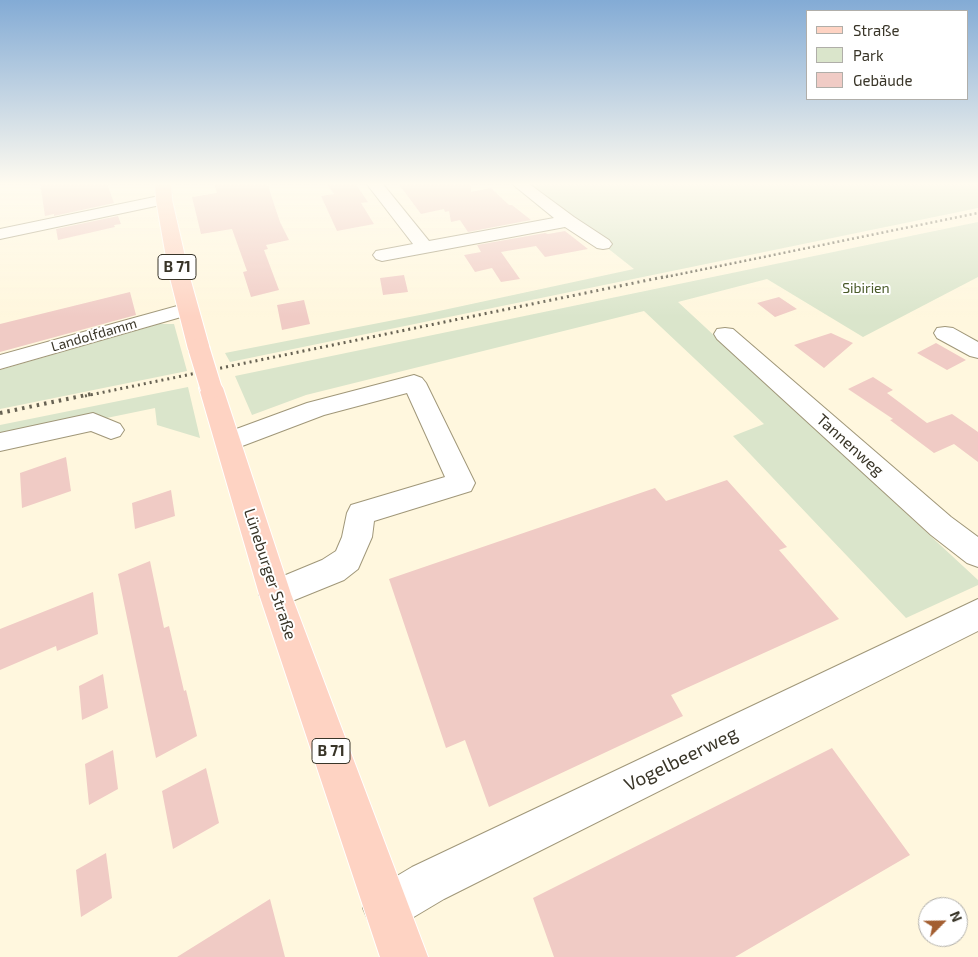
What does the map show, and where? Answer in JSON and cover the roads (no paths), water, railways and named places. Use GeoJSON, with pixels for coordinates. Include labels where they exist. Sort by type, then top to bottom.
{"type":"FeatureCollection","features":[{"type":"Feature","properties":{"kind":"main road","name":"Lüneburger Straße"},"geometry":{"type":"LineString","coordinates":[[171,228],[179,274],[199,349],[275,594],[404,957]]}},
{"type":"Feature","properties":{"kind":"street"},"geometry":{"type":"LineString","coordinates":[[0,234],[24,228]]}},
{"type":"Feature","properties":{"kind":"street"},"geometry":{"type":"LineString","coordinates":[[409,228],[424,246]]}},
{"type":"Feature","properties":{"kind":"street"},"geometry":{"type":"LineString","coordinates":[[382,255],[530,228]]}},
{"type":"Feature","properties":{"kind":"street"},"geometry":{"type":"LineString","coordinates":[[578,228],[603,244]]}},
{"type":"Feature","properties":{"kind":"street","name":"Landolfdamm"},"geometry":{"type":"LineString","coordinates":[[0,362],[188,309]]}},
{"type":"Feature","properties":{"kind":"street"},"geometry":{"type":"LineString","coordinates":[[945,333],[978,352]]}},
{"type":"Feature","properties":{"kind":"street","name":"Tannenweg"},"geometry":{"type":"LineString","coordinates":[[725,334],[941,526],[978,554]]}},
{"type":"Feature","properties":{"kind":"street"},"geometry":{"type":"LineString","coordinates":[[229,442],[316,409],[414,383],[461,483],[361,513],[357,538],[347,560],[333,570],[275,594]]}},
{"type":"Feature","properties":{"kind":"street"},"geometry":{"type":"LineString","coordinates":[[0,442],[93,422],[111,430]]}},
{"type":"Feature","properties":{"kind":"street","name":"Vogelbeerweg"},"geometry":{"type":"LineString","coordinates":[[386,908],[428,883],[978,614]]}},
{"type":"Feature","properties":{"kind":"railway"},"geometry":{"type":"LineString","coordinates":[[661,278],[907,228]]}},
{"type":"Feature","properties":{"kind":"railway"},"geometry":{"type":"LineString","coordinates":[[85,396],[668,276]]}},
{"type":"Feature","properties":{"kind":"railway"},"geometry":{"type":"LineString","coordinates":[[0,413],[91,394]]}},
{"type":"Feature","properties":{"kind":"park label","name":"Sibirien"},"geometry":{"type":"Point","coordinates":[866,288]}}]}
